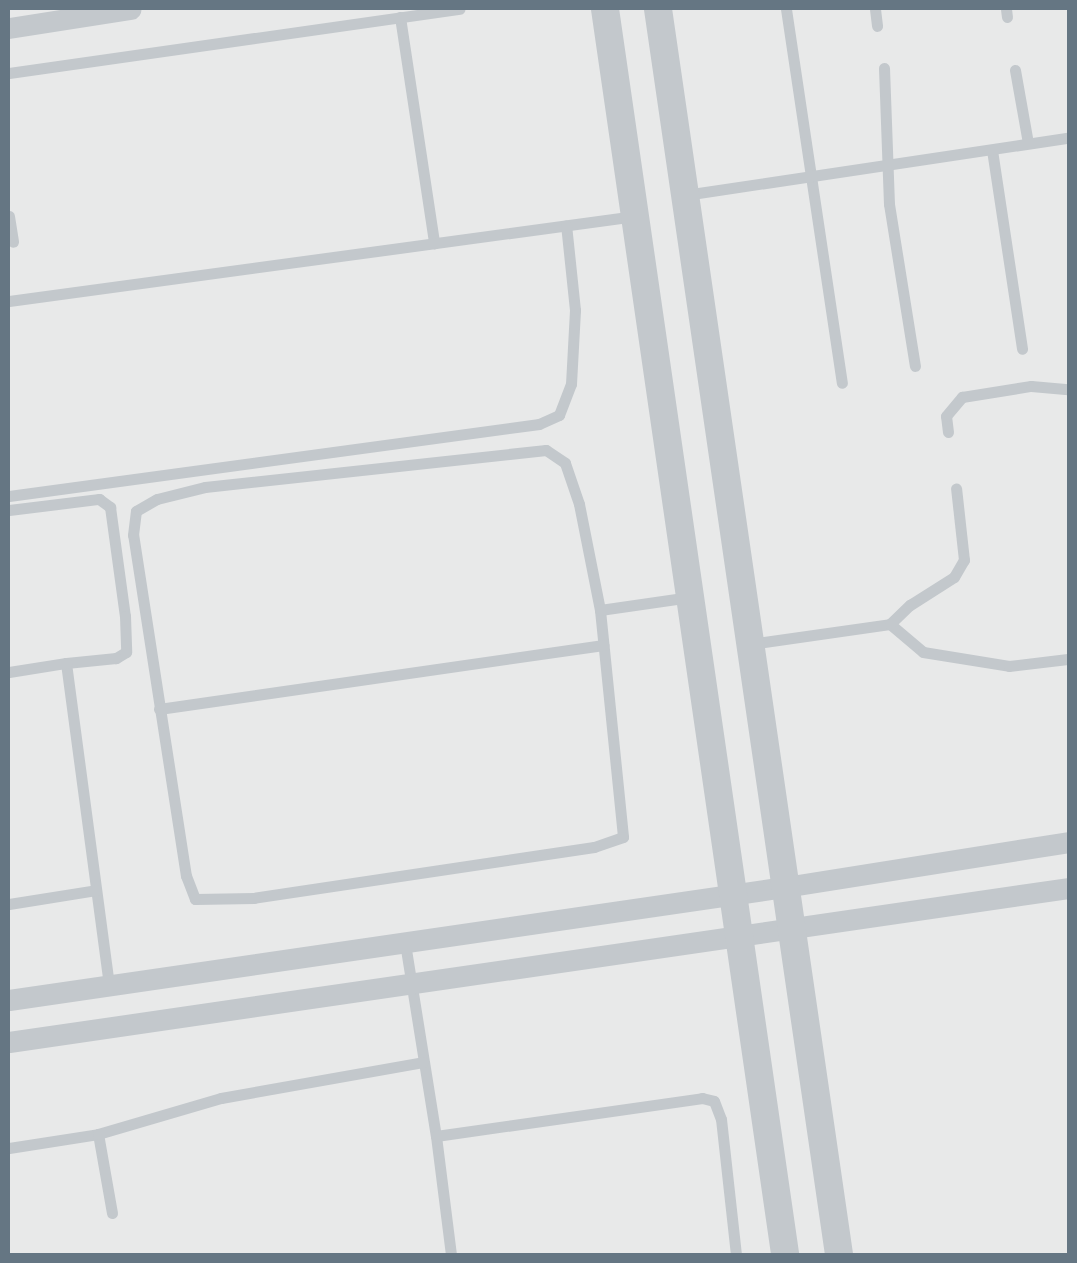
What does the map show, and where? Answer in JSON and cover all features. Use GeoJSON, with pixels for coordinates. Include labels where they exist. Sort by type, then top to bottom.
{"type":"FeatureCollection","features":[{"type":"Feature","properties":{"kind":"street"},"geometry":{"type":"LineString","coordinates":[[9,28],[131,9]]}},
{"type":"Feature","properties":{"kind":"street"},"geometry":{"type":"LineString","coordinates":[[605,9],[785,1254]]}},
{"type":"Feature","properties":{"kind":"street"},"geometry":{"type":"LineString","coordinates":[[658,9],[839,1254]]}},
{"type":"Feature","properties":{"kind":"street"},"geometry":{"type":"LineString","coordinates":[[9,1000],[733,895],[1068,842]]}},
{"type":"Feature","properties":{"kind":"street"},"geometry":{"type":"LineString","coordinates":[[9,1042],[792,931],[1068,888]]}},
{"type":"Feature","properties":{"kind":"lane"},"geometry":{"type":"LineString","coordinates":[[9,73],[459,9]]}},
{"type":"Feature","properties":{"kind":"lane"},"geometry":{"type":"LineString","coordinates":[[786,9],[842,383]]}},
{"type":"Feature","properties":{"kind":"lane"},"geometry":{"type":"LineString","coordinates":[[875,9],[877,26]]}},
{"type":"Feature","properties":{"kind":"lane"},"geometry":{"type":"LineString","coordinates":[[400,17],[434,243]]}},
{"type":"Feature","properties":{"kind":"lane"},"geometry":{"type":"LineString","coordinates":[[884,68],[889,204],[916,366]]}},
{"type":"Feature","properties":{"kind":"lane"},"geometry":{"type":"LineString","coordinates":[[1015,70],[1028,143]]}},
{"type":"Feature","properties":{"kind":"lane"},"geometry":{"type":"LineString","coordinates":[[685,195],[886,163],[992,150],[1068,138]]}},
{"type":"Feature","properties":{"kind":"lane"},"geometry":{"type":"LineString","coordinates":[[992,150],[1022,349]]}},
{"type":"Feature","properties":{"kind":"lane"},"geometry":{"type":"LineString","coordinates":[[9,216],[14,242]]}},
{"type":"Feature","properties":{"kind":"lane"},"geometry":{"type":"LineString","coordinates":[[9,301],[635,216]]}},
{"type":"Feature","properties":{"kind":"lane"},"geometry":{"type":"LineString","coordinates":[[9,496],[539,424],[559,415],[571,384],[575,310],[566,225]]}},
{"type":"Feature","properties":{"kind":"lane"},"geometry":{"type":"LineString","coordinates":[[948,432],[946,416],[962,397],[1031,386],[1068,389]]}},
{"type":"Feature","properties":{"kind":"lane"},"geometry":{"type":"LineString","coordinates":[[546,450],[565,462],[579,504],[600,610],[603,645],[623,836],[594,847],[254,898],[195,899],[186,876],[132,535],[136,511],[157,499],[205,487],[546,450]]}},
{"type":"Feature","properties":{"kind":"lane"},"geometry":{"type":"LineString","coordinates":[[750,644],[890,624],[910,605],[954,577],[964,560],[956,488]]}},
{"type":"Feature","properties":{"kind":"lane"},"geometry":{"type":"LineString","coordinates":[[9,510],[99,499],[110,507],[125,616],[126,652],[116,658],[66,663],[9,672]]}},
{"type":"Feature","properties":{"kind":"lane"},"geometry":{"type":"LineString","coordinates":[[600,610],[690,596]]}},
{"type":"Feature","properties":{"kind":"lane"},"geometry":{"type":"LineString","coordinates":[[890,624],[923,652],[1009,666],[1068,659]]}},
{"type":"Feature","properties":{"kind":"lane"},"geometry":{"type":"LineString","coordinates":[[160,708],[603,645]]}},
{"type":"Feature","properties":{"kind":"lane"},"geometry":{"type":"LineString","coordinates":[[66,663],[109,986]]}},
{"type":"Feature","properties":{"kind":"lane"},"geometry":{"type":"LineString","coordinates":[[9,904],[96,890]]}},
{"type":"Feature","properties":{"kind":"lane"},"geometry":{"type":"LineString","coordinates":[[405,943],[436,1136],[451,1254]]}},
{"type":"Feature","properties":{"kind":"lane"},"geometry":{"type":"LineString","coordinates":[[9,1148],[98,1134],[221,1098],[423,1062]]}},
{"type":"Feature","properties":{"kind":"lane"},"geometry":{"type":"LineString","coordinates":[[436,1136],[702,1098],[714,1102],[721,1119],[736,1254]]}},
{"type":"Feature","properties":{"kind":"lane"},"geometry":{"type":"LineString","coordinates":[[98,1134],[112,1212]]}},
{"type":"Feature","properties":{"kind":"shaded area"},"geometry":{"type":"Polygon","coordinates":[[[9,9],[1068,9],[1068,1254],[9,1254],[9,9]]]}}]}
